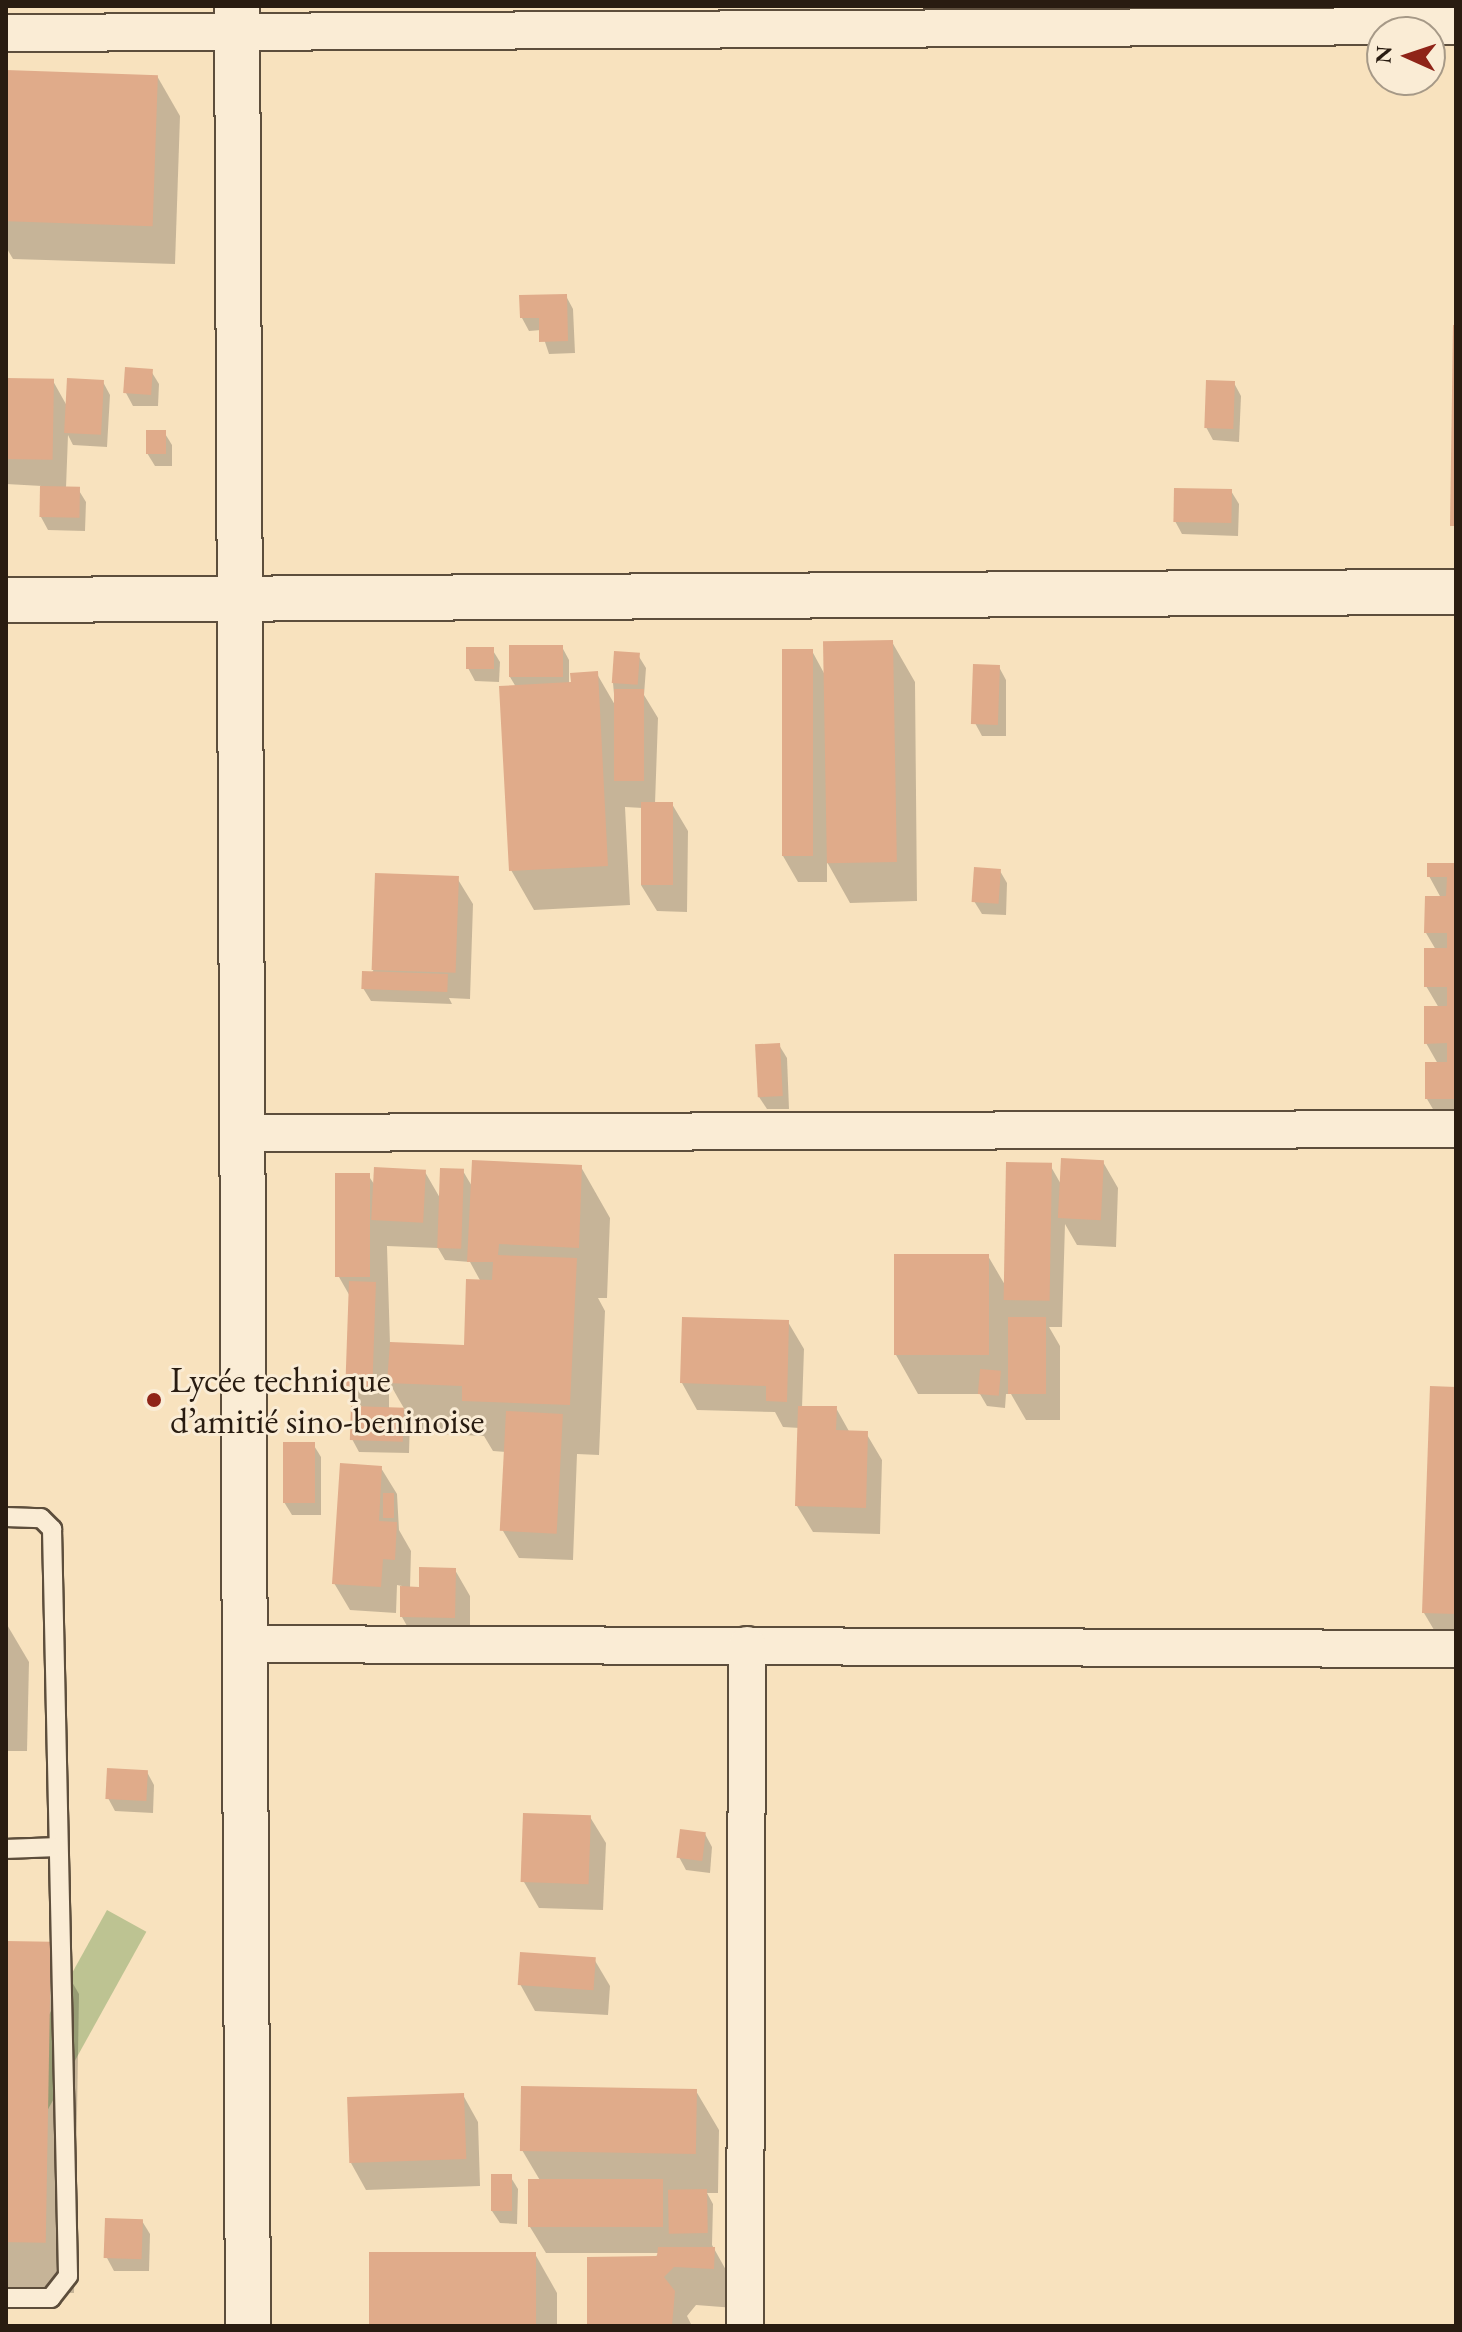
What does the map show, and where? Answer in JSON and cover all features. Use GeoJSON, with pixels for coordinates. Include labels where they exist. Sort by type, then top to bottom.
{"type":"FeatureCollection","features":[{"type":"Feature","properties":{"kind":"street"},"geometry":{"type":"LineString","coordinates":[[6,33],[237,19],[1456,26]]}},
{"type":"Feature","properties":{"kind":"street"},"geometry":{"type":"LineString","coordinates":[[237,19],[248,2326]]}},
{"type":"Feature","properties":{"kind":"street"},"geometry":{"type":"LineString","coordinates":[[6,600],[1456,592]]}},
{"type":"Feature","properties":{"kind":"street"},"geometry":{"type":"LineString","coordinates":[[242,1133],[1456,1129]]}},
{"type":"Feature","properties":{"kind":"street"},"geometry":{"type":"LineString","coordinates":[[245,1644],[1456,1649]]}},
{"type":"Feature","properties":{"kind":"street"},"geometry":{"type":"LineString","coordinates":[[745,2326],[747,1645]]}},
{"type":"Feature","properties":{"kind":"lane"},"geometry":{"type":"LineString","coordinates":[[6,1517],[41,1518],[52,1529],[56,1847],[68,2276],[51,2298],[6,2298]]}},
{"type":"Feature","properties":{"kind":"lane"},"geometry":{"type":"LineString","coordinates":[[6,1849],[56,1847]]}},
{"type":"Feature","properties":{"kind":"green space"},"geometry":{"type":"Polygon","coordinates":[[[107,1910],[146,1932],[6,2185],[6,2092],[107,1910]]]}},
{"type":"Feature","properties":{"kind":"building"},"geometry":{"type":"Polygon","coordinates":[[[6,70],[158,75],[153,226],[6,221],[6,70]]]}},
{"type":"Feature","properties":{"kind":"building"},"geometry":{"type":"Polygon","coordinates":[[[567,294],[568,341],[539,342],[539,318],[520,318],[519,295],[567,294]]]}},
{"type":"Feature","properties":{"kind":"building"},"geometry":{"type":"Polygon","coordinates":[[[1453,325],[1456,325],[1456,526],[1450,526],[1453,325]]]}},
{"type":"Feature","properties":{"kind":"building"},"geometry":{"type":"Polygon","coordinates":[[[125,367],[153,369],[151,395],[123,393],[125,367]]]}},
{"type":"Feature","properties":{"kind":"building"},"geometry":{"type":"Polygon","coordinates":[[[6,378],[54,379],[53,460],[6,459],[6,378]]]}},
{"type":"Feature","properties":{"kind":"building"},"geometry":{"type":"Polygon","coordinates":[[[67,378],[104,380],[101,435],[64,433],[67,378]]]}},
{"type":"Feature","properties":{"kind":"building"},"geometry":{"type":"Polygon","coordinates":[[[1206,380],[1235,381],[1233,429],[1204,428],[1206,380]]]}},
{"type":"Feature","properties":{"kind":"building"},"geometry":{"type":"Polygon","coordinates":[[[146,430],[166,430],[166,454],[146,454],[146,430]]]}},
{"type":"Feature","properties":{"kind":"building"},"geometry":{"type":"Polygon","coordinates":[[[40,486],[80,487],[79,518],[39,517],[40,486]]]}},
{"type":"Feature","properties":{"kind":"building"},"geometry":{"type":"Polygon","coordinates":[[[1174,488],[1232,489],[1231,523],[1173,522],[1174,488]]]}},
{"type":"Feature","properties":{"kind":"building"},"geometry":{"type":"Polygon","coordinates":[[[893,640],[897,862],[827,863],[823,641],[893,640]]]}},
{"type":"Feature","properties":{"kind":"building"},"geometry":{"type":"Polygon","coordinates":[[[509,645],[563,645],[563,677],[509,677],[509,645]]]}},
{"type":"Feature","properties":{"kind":"building"},"geometry":{"type":"Polygon","coordinates":[[[466,647],[494,647],[494,669],[466,669],[466,647]]]}},
{"type":"Feature","properties":{"kind":"building"},"geometry":{"type":"Polygon","coordinates":[[[782,649],[813,649],[813,856],[782,856],[782,649]]]}},
{"type":"Feature","properties":{"kind":"building"},"geometry":{"type":"Polygon","coordinates":[[[614,651],[640,653],[638,685],[612,683],[614,651]]]}},
{"type":"Feature","properties":{"kind":"building"},"geometry":{"type":"Polygon","coordinates":[[[973,664],[1000,665],[998,725],[971,724],[973,664]]]}},
{"type":"Feature","properties":{"kind":"building"},"geometry":{"type":"Polygon","coordinates":[[[598,671],[608,866],[509,871],[499,686],[571,682],[570,673],[598,671]]]}},
{"type":"Feature","properties":{"kind":"building"},"geometry":{"type":"Polygon","coordinates":[[[614,689],[644,689],[644,781],[614,781],[614,689]]]}},
{"type":"Feature","properties":{"kind":"building"},"geometry":{"type":"Polygon","coordinates":[[[641,802],[673,802],[673,885],[641,885],[641,802]]]}},
{"type":"Feature","properties":{"kind":"building"},"geometry":{"type":"Polygon","coordinates":[[[1427,863],[1456,863],[1456,1099],[1425,1099],[1425,1062],[1447,1062],[1447,1043],[1424,1044],[1424,1006],[1447,1006],[1447,987],[1424,987],[1424,948],[1447,948],[1447,933],[1424,933],[1425,896],[1446,896],[1447,877],[1427,877],[1427,863]]]}},
{"type":"Feature","properties":{"kind":"building"},"geometry":{"type":"Polygon","coordinates":[[[974,867],[1001,869],[998,904],[972,902],[974,867]]]}},
{"type":"Feature","properties":{"kind":"building"},"geometry":{"type":"Polygon","coordinates":[[[375,873],[459,876],[456,973],[372,970],[375,873]]]}},
{"type":"Feature","properties":{"kind":"building"},"geometry":{"type":"Polygon","coordinates":[[[362,971],[448,974],[447,992],[361,989],[362,971]]]}},
{"type":"Feature","properties":{"kind":"building"},"geometry":{"type":"Polygon","coordinates":[[[780,1043],[783,1096],[758,1097],[755,1044],[780,1043]]]}},
{"type":"Feature","properties":{"kind":"building"},"geometry":{"type":"Polygon","coordinates":[[[1061,1158],[1104,1160],[1101,1220],[1058,1218],[1061,1158]]]}},
{"type":"Feature","properties":{"kind":"building"},"geometry":{"type":"Polygon","coordinates":[[[472,1160],[582,1165],[579,1248],[499,1244],[498,1255],[577,1258],[570,1405],[462,1401],[462,1386],[387,1383],[390,1342],[464,1345],[466,1279],[492,1280],[493,1262],[467,1262],[472,1160]]]}},
{"type":"Feature","properties":{"kind":"building"},"geometry":{"type":"Polygon","coordinates":[[[1006,1162],[1052,1163],[1050,1301],[1004,1300],[1006,1162]]]}},
{"type":"Feature","properties":{"kind":"building"},"geometry":{"type":"Polygon","coordinates":[[[374,1167],[426,1170],[423,1223],[371,1220],[374,1167]]]}},
{"type":"Feature","properties":{"kind":"building"},"geometry":{"type":"Polygon","coordinates":[[[440,1168],[464,1169],[461,1249],[437,1248],[440,1168]]]}},
{"type":"Feature","properties":{"kind":"building"},"geometry":{"type":"Polygon","coordinates":[[[335,1173],[370,1173],[370,1277],[335,1277],[335,1173]]]}},
{"type":"Feature","properties":{"kind":"building"},"geometry":{"type":"Polygon","coordinates":[[[894,1254],[989,1254],[989,1355],[894,1355],[894,1254]]]}},
{"type":"Feature","properties":{"kind":"building"},"geometry":{"type":"Polygon","coordinates":[[[349,1281],[376,1282],[372,1387],[345,1386],[349,1281]]]}},
{"type":"Feature","properties":{"kind":"building"},"geometry":{"type":"Polygon","coordinates":[[[682,1317],[789,1320],[787,1402],[766,1401],[766,1386],[680,1383],[682,1317]]]}},
{"type":"Feature","properties":{"kind":"building"},"geometry":{"type":"Polygon","coordinates":[[[1008,1317],[1046,1317],[1046,1394],[1008,1394],[1008,1317]]]}},
{"type":"Feature","properties":{"kind":"building"},"geometry":{"type":"Polygon","coordinates":[[[980,1369],[1001,1371],[999,1396],[978,1394],[980,1369]]]}},
{"type":"Feature","properties":{"kind":"building"},"geometry":{"type":"Polygon","coordinates":[[[1430,1386],[1456,1387],[1456,1614],[1422,1613],[1430,1386]]]}},
{"type":"Feature","properties":{"kind":"building"},"geometry":{"type":"Polygon","coordinates":[[[351,1406],[404,1408],[403,1442],[350,1440],[351,1406]]]}},
{"type":"Feature","properties":{"kind":"building"},"geometry":{"type":"Polygon","coordinates":[[[798,1406],[837,1406],[836,1430],[868,1431],[866,1508],[795,1506],[798,1406]]]}},
{"type":"Feature","properties":{"kind":"building"},"geometry":{"type":"Polygon","coordinates":[[[506,1411],[563,1414],[557,1534],[500,1531],[506,1411]]]}},
{"type":"Feature","properties":{"kind":"building"},"geometry":{"type":"Polygon","coordinates":[[[283,1442],[315,1442],[315,1503],[283,1503],[283,1442]]]}},
{"type":"Feature","properties":{"kind":"building"},"geometry":{"type":"Polygon","coordinates":[[[340,1463],[382,1466],[379,1521],[397,1522],[395,1560],[383,1559],[381,1587],[332,1584],[340,1463]]]}},
{"type":"Feature","properties":{"kind":"building"},"geometry":{"type":"Polygon","coordinates":[[[383,1493],[394,1493],[394,1518],[383,1518],[383,1493]]]}},
{"type":"Feature","properties":{"kind":"building"},"geometry":{"type":"Polygon","coordinates":[[[419,1567],[456,1568],[455,1618],[400,1617],[400,1586],[419,1587],[419,1567]]]}},
{"type":"Feature","properties":{"kind":"building"},"geometry":{"type":"Polygon","coordinates":[[[107,1768],[148,1770],[146,1801],[105,1799],[107,1768]]]}},
{"type":"Feature","properties":{"kind":"building"},"geometry":{"type":"Polygon","coordinates":[[[523,1813],[591,1815],[589,1884],[521,1882],[523,1813]]]}},
{"type":"Feature","properties":{"kind":"building"},"geometry":{"type":"Polygon","coordinates":[[[680,1829],[706,1832],[702,1861],[676,1858],[680,1829]]]}},
{"type":"Feature","properties":{"kind":"building"},"geometry":{"type":"Polygon","coordinates":[[[6,1941],[51,1942],[46,2243],[6,2242],[6,1941]]]}},
{"type":"Feature","properties":{"kind":"building"},"geometry":{"type":"Polygon","coordinates":[[[520,1952],[596,1957],[594,1990],[518,1985],[520,1952]]]}},
{"type":"Feature","properties":{"kind":"building"},"geometry":{"type":"Polygon","coordinates":[[[521,2086],[697,2089],[696,2154],[520,2151],[521,2086]]]}},
{"type":"Feature","properties":{"kind":"building"},"geometry":{"type":"Polygon","coordinates":[[[464,2093],[466,2159],[349,2163],[347,2097],[464,2093]]]}},
{"type":"Feature","properties":{"kind":"building"},"geometry":{"type":"Polygon","coordinates":[[[491,2174],[512,2174],[512,2211],[491,2211],[491,2174]]]}},
{"type":"Feature","properties":{"kind":"building"},"geometry":{"type":"Polygon","coordinates":[[[528,2179],[663,2179],[663,2227],[528,2227],[528,2179]]]}},
{"type":"Feature","properties":{"kind":"building"},"geometry":{"type":"Polygon","coordinates":[[[707,2189],[708,2233],[669,2234],[668,2190],[707,2189]]]}},
{"type":"Feature","properties":{"kind":"building"},"geometry":{"type":"Polygon","coordinates":[[[105,2218],[143,2219],[142,2259],[104,2258],[105,2218]]]}},
{"type":"Feature","properties":{"kind":"building"},"geometry":{"type":"Polygon","coordinates":[[[658,2247],[715,2247],[714,2269],[674,2267],[664,2277],[675,2291],[672,2326],[587,2326],[587,2257],[657,2256],[658,2247]]]}},
{"type":"Feature","properties":{"kind":"building"},"geometry":{"type":"Polygon","coordinates":[[[369,2252],[536,2252],[536,2326],[369,2326],[369,2252]]]}},
{"type":"Feature","properties":{"kind":"place","name":"Lycée technique d’amitié sino-beninoise"},"geometry":{"type":"Point","coordinates":[154,1400]}}]}
